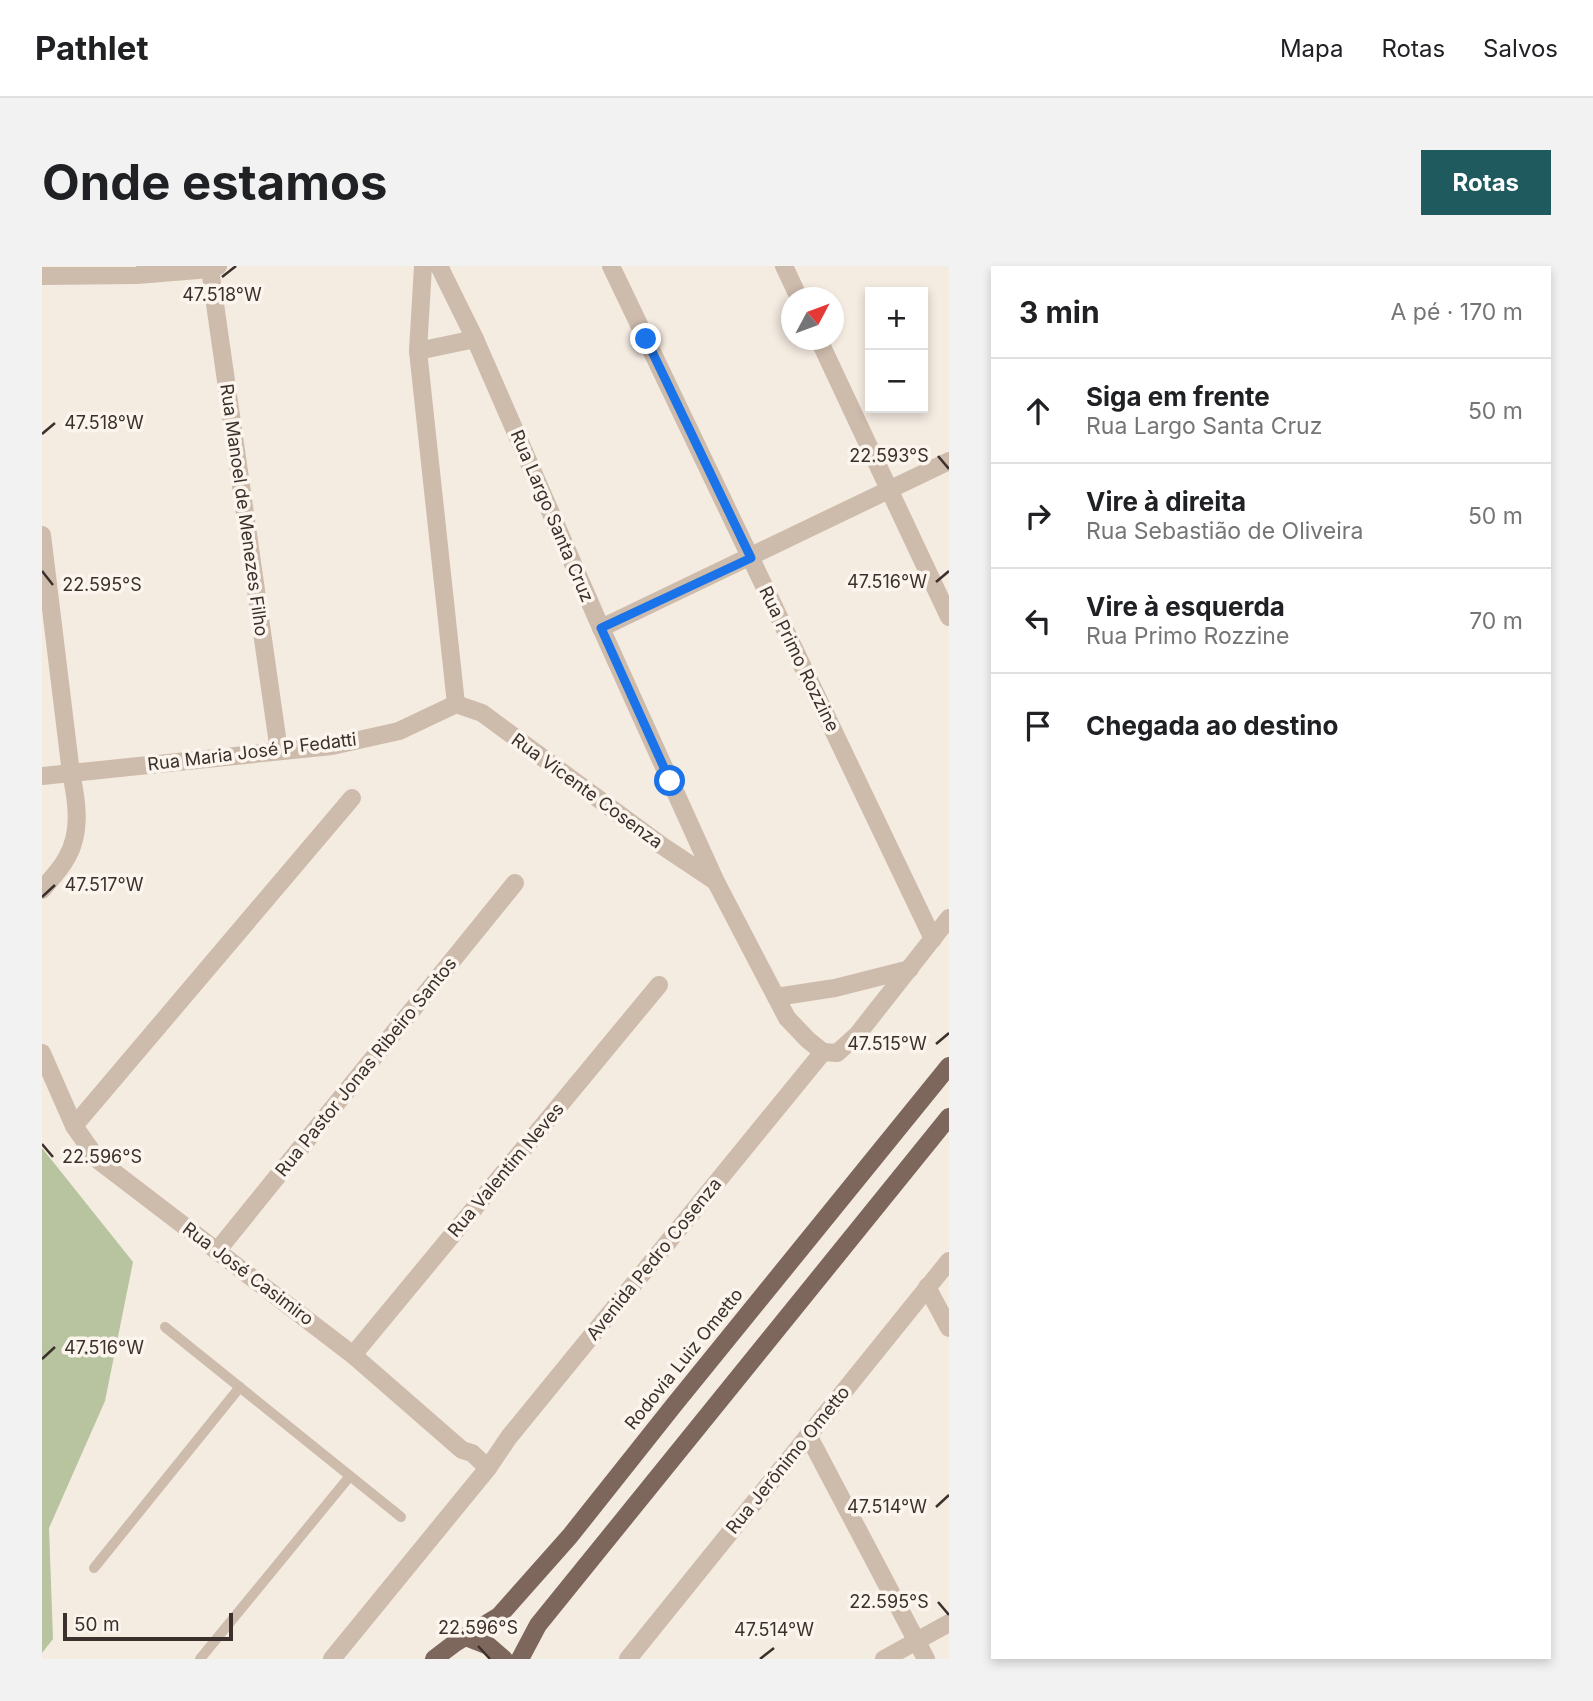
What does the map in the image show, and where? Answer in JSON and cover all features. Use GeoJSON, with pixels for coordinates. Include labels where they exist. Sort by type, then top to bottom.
{"type":"FeatureCollection","features":[{"type":"Feature","properties":{"kind":"main road","name":"Rodovia Luiz Ometto"},"geometry":{"type":"LineString","coordinates":[[435,1659],[499,1616],[570,1536],[949,1066]]}},
{"type":"Feature","properties":{"kind":"main road"},"geometry":{"type":"LineString","coordinates":[[520,1659],[538,1625],[949,1117]]}},
{"type":"Feature","properties":{"kind":"main road"},"geometry":{"type":"LineString","coordinates":[[466,1637],[489,1646],[504,1659]]}},
{"type":"Feature","properties":{"kind":"street"},"geometry":{"type":"LineString","coordinates":[[423,266],[418,351],[456,704]]}},
{"type":"Feature","properties":{"kind":"street","name":"Rua Largo Santa Cruz"},"geometry":{"type":"LineString","coordinates":[[439,266],[475,339],[716,883],[787,1018],[808,1040],[826,1052]]}},
{"type":"Feature","properties":{"kind":"street","name":"Rua Primo Rozzine"},"geometry":{"type":"LineString","coordinates":[[611,266],[933,939]]}},
{"type":"Feature","properties":{"kind":"street"},"geometry":{"type":"LineString","coordinates":[[784,266],[794,287]]}},
{"type":"Feature","properties":{"kind":"street"},"geometry":{"type":"LineString","coordinates":[[42,276],[137,275],[214,267]]}},
{"type":"Feature","properties":{"kind":"street","name":"Rua Manoel de Menezes Filho"},"geometry":{"type":"LineString","coordinates":[[214,267],[279,751]]}},
{"type":"Feature","properties":{"kind":"street"},"geometry":{"type":"LineString","coordinates":[[418,351],[475,339]]}},
{"type":"Feature","properties":{"kind":"street"},"geometry":{"type":"LineString","coordinates":[[824,350],[949,617]]}},
{"type":"Feature","properties":{"kind":"street"},"geometry":{"type":"LineString","coordinates":[[601,628],[949,461]]}},
{"type":"Feature","properties":{"kind":"street"},"geometry":{"type":"LineString","coordinates":[[42,535],[71,773],[77,801],[77,830],[67,858],[42,890]]}},
{"type":"Feature","properties":{"kind":"street","name":"Rua Maria José P Fedatti"},"geometry":{"type":"LineString","coordinates":[[42,776],[332,746],[399,731],[456,704]]}},
{"type":"Feature","properties":{"kind":"street","name":"Rua Vicente Cosenza"},"geometry":{"type":"LineString","coordinates":[[456,704],[482,713],[716,883]]}},
{"type":"Feature","properties":{"kind":"street"},"geometry":{"type":"LineString","coordinates":[[75,1126],[352,798]]}},
{"type":"Feature","properties":{"kind":"street","name":"Rua Pastor Jonas Ribeiro Santos"},"geometry":{"type":"LineString","coordinates":[[217,1251],[515,883]]}},
{"type":"Feature","properties":{"kind":"street"},"geometry":{"type":"LineString","coordinates":[[826,1052],[837,1053],[858,1035],[949,918]]}},
{"type":"Feature","properties":{"kind":"street"},"geometry":{"type":"LineString","coordinates":[[776,997],[835,988],[910,969]]}},
{"type":"Feature","properties":{"kind":"street","name":"Rua Valentim Neves"},"geometry":{"type":"LineString","coordinates":[[353,1355],[659,985]]}},
{"type":"Feature","properties":{"kind":"street","name":"Avenida Pedro Cosenza"},"geometry":{"type":"LineString","coordinates":[[332,1659],[488,1468],[509,1437],[826,1052]]}},
{"type":"Feature","properties":{"kind":"street","name":"Rua José Casimiro"},"geometry":{"type":"LineString","coordinates":[[42,1053],[75,1126],[98,1160],[353,1355],[462,1450],[472,1453],[488,1468]]}},
{"type":"Feature","properties":{"kind":"street","name":"Rua Jerônimo Ometto"},"geometry":{"type":"LineString","coordinates":[[628,1659],[949,1261]]}},
{"type":"Feature","properties":{"kind":"street"},"geometry":{"type":"LineString","coordinates":[[927,1287],[949,1328]]}},
{"type":"Feature","properties":{"kind":"street"},"geometry":{"type":"LineString","coordinates":[[808,1435],[926,1659]]}},
{"type":"Feature","properties":{"kind":"street"},"geometry":{"type":"LineString","coordinates":[[884,1659],[949,1623]]}},
{"type":"Feature","properties":{"kind":"lane"},"geometry":{"type":"LineString","coordinates":[[165,1327],[401,1517]]}},
{"type":"Feature","properties":{"kind":"lane"},"geometry":{"type":"LineString","coordinates":[[94,1568],[240,1387]]}},
{"type":"Feature","properties":{"kind":"lane"},"geometry":{"type":"LineString","coordinates":[[200,1659],[350,1476]]}},
{"type":"Feature","properties":{"kind":"green space"},"geometry":{"type":"Polygon","coordinates":[[[42,1148],[133,1262],[105,1401],[49,1528],[53,1639],[42,1653],[42,1148]]]}},
{"type":"Feature","properties":{"kind":"route"},"geometry":{"type":"LineString","coordinates":[[646,339],[751,558],[601,628],[670,781]]}}]}
